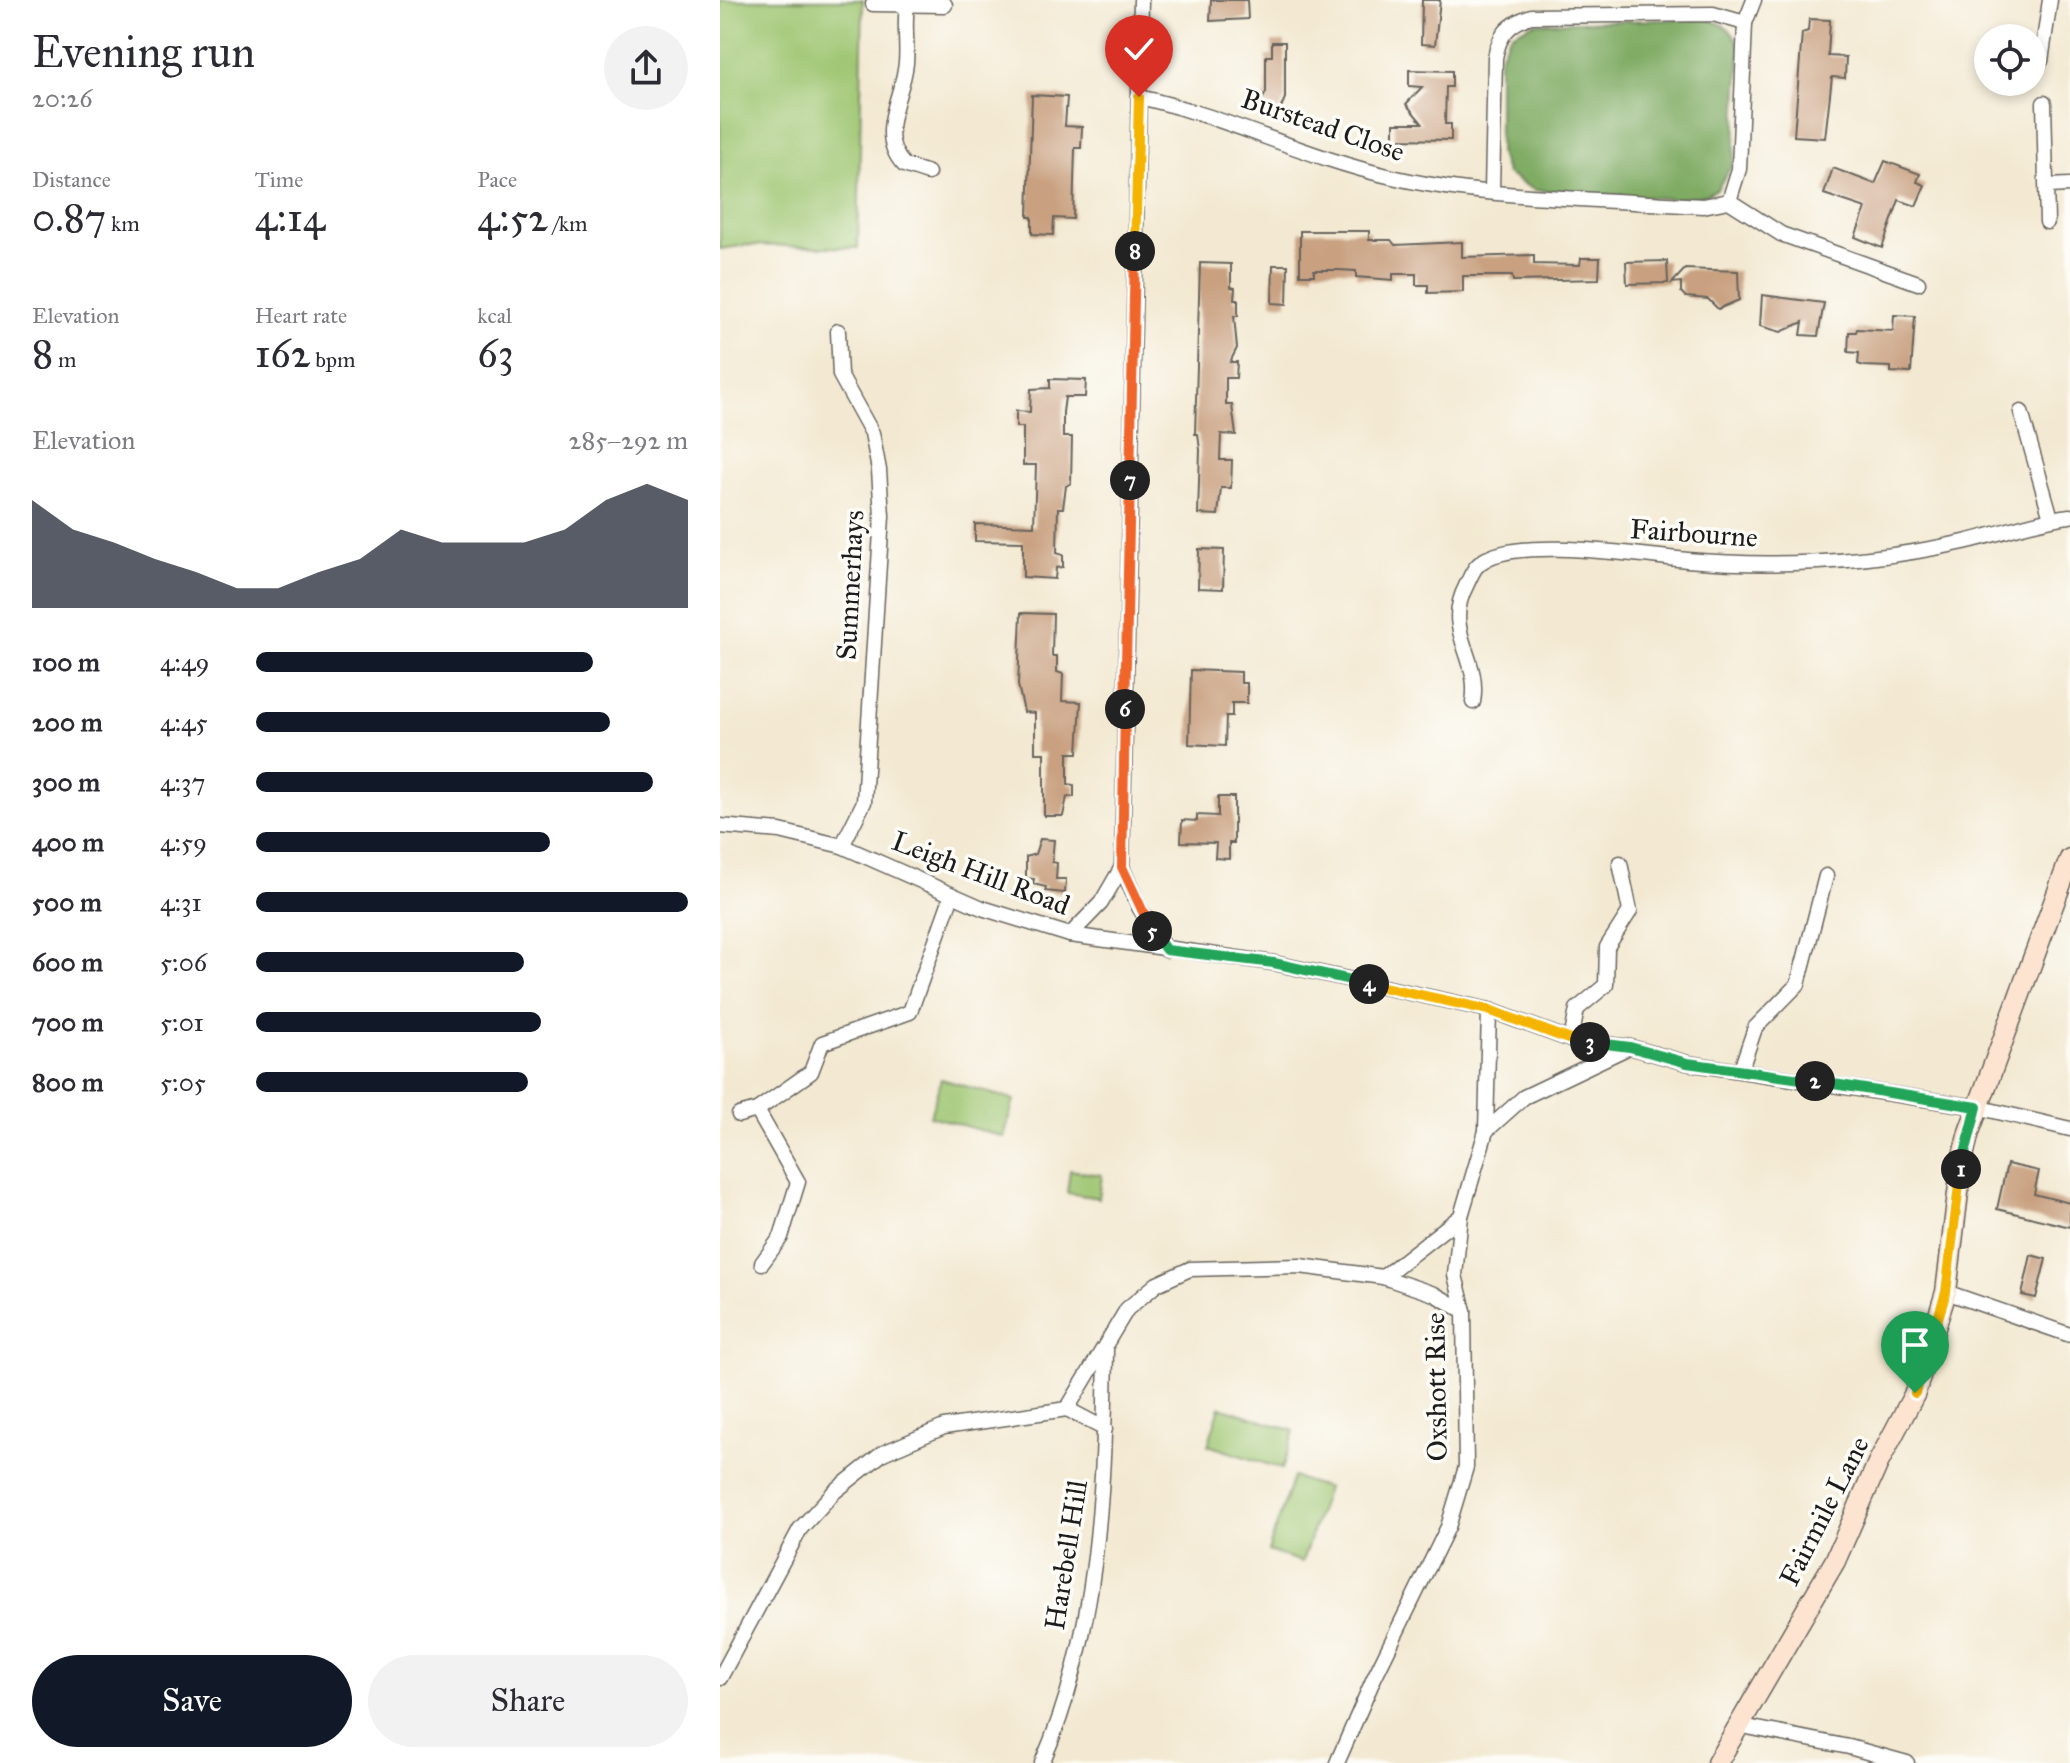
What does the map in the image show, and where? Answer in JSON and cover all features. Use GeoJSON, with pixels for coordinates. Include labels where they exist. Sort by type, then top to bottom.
{"type":"FeatureCollection","features":[{"type":"Feature","properties":{"kind":"street"},"geometry":{"type":"LineString","coordinates":[[1141,0],[1122,867],[1139,907],[1166,950]]}},
{"type":"Feature","properties":{"kind":"street"},"geometry":{"type":"LineString","coordinates":[[1754,0],[1745,23],[1739,169],[1729,201],[1781,234],[1918,283]]}},
{"type":"Feature","properties":{"kind":"street"},"geometry":{"type":"LineString","coordinates":[[2046,27],[2050,0]]}},
{"type":"Feature","properties":{"kind":"street"},"geometry":{"type":"LineString","coordinates":[[873,4],[907,2],[945,5]]}},
{"type":"Feature","properties":{"kind":"street"},"geometry":{"type":"LineString","coordinates":[[907,2],[906,61],[894,105],[891,139],[904,165],[928,173]]}},
{"type":"Feature","properties":{"kind":"street"},"geometry":{"type":"LineString","coordinates":[[1492,190],[1495,58],[1498,42],[1515,21],[1531,16],[1713,14],[1745,23]]}},
{"type":"Feature","properties":{"kind":"street","name":"Burstead Close"},"geometry":{"type":"LineString","coordinates":[[1139,97],[1222,118],[1360,169],[1423,184],[1666,204],[1703,206],[1729,201]]}},
{"type":"Feature","properties":{"kind":"street"},"geometry":{"type":"LineString","coordinates":[[2044,103],[2047,222]]}},
{"type":"Feature","properties":{"kind":"street"},"geometry":{"type":"LineString","coordinates":[[2047,186],[2070,185]]}},
{"type":"Feature","properties":{"kind":"street","name":"Summerhays"},"geometry":{"type":"LineString","coordinates":[[838,331],[840,375],[872,433],[879,470],[882,516],[864,802],[842,846]]}},
{"type":"Feature","properties":{"kind":"street"},"geometry":{"type":"LineString","coordinates":[[2021,412],[2051,518]]}},
{"type":"Feature","properties":{"kind":"street","name":"Fairbourne"},"geometry":{"type":"LineString","coordinates":[[1473,702],[1476,680],[1456,616],[1462,593],[1478,565],[1495,555],[1544,547],[1745,565],[1804,565],[1876,559],[1964,542],[2051,518],[2070,516]]}},
{"type":"Feature","properties":{"kind":"street","name":"Leigh Hill Road"},"geometry":{"type":"LineString","coordinates":[[720,826],[780,831],[842,846],[1012,919],[1070,935],[1274,963],[1489,1010],[1571,1040],[1630,1047],[1687,1063],[1977,1107],[2070,1129]]}},
{"type":"Feature","properties":{"kind":"street","name":"Fairmile Lane"},"geometry":{"type":"LineString","coordinates":[[1717,1763],[1835,1561],[1915,1393],[1946,1292],[1962,1160],[1977,1107],[2070,859]]}},
{"type":"Feature","properties":{"kind":"street"},"geometry":{"type":"LineString","coordinates":[[1571,1040],[1577,1009],[1606,985],[1607,947],[1630,911],[1620,863]]}},
{"type":"Feature","properties":{"kind":"street"},"geometry":{"type":"LineString","coordinates":[[1070,935],[1101,903],[1122,867]]}},
{"type":"Feature","properties":{"kind":"street"},"geometry":{"type":"LineString","coordinates":[[1741,1069],[1755,1028],[1798,984],[1826,876]]}},
{"type":"Feature","properties":{"kind":"street"},"geometry":{"type":"LineString","coordinates":[[739,1115],[757,1110],[811,1072],[822,1043],[910,1012],[952,895]]}},
{"type":"Feature","properties":{"kind":"street","name":"Oxshott Rise"},"geometry":{"type":"LineString","coordinates":[[1337,1763],[1374,1678],[1448,1527],[1466,1467],[1464,1311],[1455,1275],[1461,1216],[1470,1173],[1486,1131],[1489,1010]]}},
{"type":"Feature","properties":{"kind":"street","name":"Oxshott Rise"},"geometry":{"type":"LineString","coordinates":[[1486,1131],[1524,1097],[1630,1047]]}},
{"type":"Feature","properties":{"kind":"street"},"geometry":{"type":"LineString","coordinates":[[757,1110],[798,1182],[781,1237],[762,1263]]}},
{"type":"Feature","properties":{"kind":"street"},"geometry":{"type":"LineString","coordinates":[[1383,1277],[1461,1216]]}},
{"type":"Feature","properties":{"kind":"street"},"geometry":{"type":"LineString","coordinates":[[1067,1409],[1127,1309],[1157,1284],[1190,1269],[1300,1266],[1383,1277],[1434,1294],[1464,1311]]}},
{"type":"Feature","properties":{"kind":"street"},"geometry":{"type":"LineString","coordinates":[[1946,1292],[2070,1335]]}},
{"type":"Feature","properties":{"kind":"street","name":"Harebell Hill"},"geometry":{"type":"LineString","coordinates":[[1042,1763],[1089,1610],[1105,1467],[1106,1348]]}},
{"type":"Feature","properties":{"kind":"street"},"geometry":{"type":"LineString","coordinates":[[720,1678],[800,1529],[834,1492],[883,1453],[944,1427],[1067,1409],[1105,1429]]}},
{"type":"Feature","properties":{"kind":"street"},"geometry":{"type":"LineString","coordinates":[[1737,1725],[1849,1747],[1907,1763]]}},
{"type":"Feature","properties":{"kind":"green space"},"geometry":{"type":"Polygon","coordinates":[[[720,0],[863,0],[858,248],[747,245],[720,249],[720,0]]]}},
{"type":"Feature","properties":{"kind":"green space"},"geometry":{"type":"Polygon","coordinates":[[[1702,19],[1716,22],[1732,32],[1740,51],[1734,162],[1717,189],[1706,195],[1676,199],[1534,190],[1507,174],[1499,152],[1499,58],[1510,35],[1534,23],[1702,19]]]}},
{"type":"Feature","properties":{"kind":"green space"},"geometry":{"type":"Polygon","coordinates":[[[941,1079],[1014,1100],[1004,1137],[930,1116],[941,1079]]]}},
{"type":"Feature","properties":{"kind":"green space"},"geometry":{"type":"Polygon","coordinates":[[[1070,1170],[1102,1175],[1099,1198],[1067,1193],[1070,1170]]]}},
{"type":"Feature","properties":{"kind":"green space"},"geometry":{"type":"Polygon","coordinates":[[[1220,1407],[1294,1431],[1282,1469],[1208,1445],[1220,1407]]]}},
{"type":"Feature","properties":{"kind":"green space"},"geometry":{"type":"Polygon","coordinates":[[[1293,1477],[1327,1488],[1302,1562],[1268,1551],[1293,1477]]]}},
{"type":"Feature","properties":{"kind":"building"},"geometry":{"type":"Polygon","coordinates":[[[1211,0],[1247,0],[1248,19],[1210,21],[1211,0]]]}},
{"type":"Feature","properties":{"kind":"building"},"geometry":{"type":"Polygon","coordinates":[[[1422,0],[1440,0],[1435,45],[1421,44],[1422,0]]]}},
{"type":"Feature","properties":{"kind":"building"},"geometry":{"type":"Polygon","coordinates":[[[1809,19],[1830,20],[1828,56],[1846,57],[1845,78],[1832,77],[1825,138],[1794,136],[1802,33],[1808,31],[1809,19]]]}},
{"type":"Feature","properties":{"kind":"building"},"geometry":{"type":"Polygon","coordinates":[[[1272,42],[1285,42],[1285,98],[1280,110],[1261,102],[1266,92],[1266,56],[1272,56],[1272,42]]]}},
{"type":"Feature","properties":{"kind":"building"},"geometry":{"type":"Polygon","coordinates":[[[1409,70],[1452,71],[1452,87],[1446,87],[1445,124],[1451,124],[1451,140],[1394,139],[1394,123],[1422,123],[1406,104],[1422,87],[1409,86],[1409,70]]]}},
{"type":"Feature","properties":{"kind":"building"},"geometry":{"type":"Polygon","coordinates":[[[1032,95],[1067,97],[1065,126],[1082,127],[1081,148],[1075,148],[1073,219],[1054,218],[1053,235],[1032,234],[1032,217],[1028,217],[1032,95]]]}},
{"type":"Feature","properties":{"kind":"building"},"geometry":{"type":"Polygon","coordinates":[[[1885,161],[1920,174],[1917,182],[1925,185],[1916,206],[1899,200],[1882,248],[1855,237],[1866,208],[1824,194],[1833,168],[1875,184],[1885,161]]]}},
{"type":"Feature","properties":{"kind":"building"},"geometry":{"type":"Polygon","coordinates":[[[1300,231],[1369,231],[1369,240],[1391,240],[1395,245],[1462,242],[1462,257],[1534,255],[1534,264],[1580,265],[1581,258],[1600,258],[1599,279],[1513,281],[1512,276],[1463,276],[1463,292],[1428,293],[1428,285],[1416,285],[1416,274],[1393,274],[1393,280],[1356,277],[1356,271],[1338,270],[1314,270],[1314,275],[1300,275],[1300,231]]]}},
{"type":"Feature","properties":{"kind":"building"},"geometry":{"type":"Polygon","coordinates":[[[1667,261],[1668,283],[1627,284],[1626,262],[1667,261]]]}},
{"type":"Feature","properties":{"kind":"building"},"geometry":{"type":"Polygon","coordinates":[[[1200,263],[1231,264],[1231,287],[1235,288],[1234,300],[1238,300],[1238,316],[1234,316],[1237,348],[1230,362],[1237,362],[1236,378],[1226,378],[1226,405],[1232,405],[1236,435],[1221,434],[1220,460],[1232,460],[1231,488],[1221,488],[1218,515],[1198,514],[1200,450],[1198,434],[1195,434],[1200,263]]]}},
{"type":"Feature","properties":{"kind":"building"},"geometry":{"type":"Polygon","coordinates":[[[1273,265],[1288,265],[1287,304],[1272,303],[1273,265]]]}},
{"type":"Feature","properties":{"kind":"building"},"geometry":{"type":"Polygon","coordinates":[[[1685,269],[1738,271],[1739,300],[1718,309],[1708,299],[1686,297],[1681,292],[1681,282],[1672,283],[1685,269]]]}},
{"type":"Feature","properties":{"kind":"building"},"geometry":{"type":"Polygon","coordinates":[[[1762,295],[1824,303],[1818,336],[1801,335],[1803,322],[1781,332],[1760,326],[1762,295]]]}},
{"type":"Feature","properties":{"kind":"building"},"geometry":{"type":"Polygon","coordinates":[[[1894,315],[1915,316],[1911,373],[1891,372],[1891,367],[1858,364],[1859,353],[1848,352],[1849,332],[1856,332],[1857,329],[1893,331],[1894,315]]]}},
{"type":"Feature","properties":{"kind":"building"},"geometry":{"type":"Polygon","coordinates":[[[1050,379],[1086,380],[1085,397],[1065,397],[1063,437],[1072,437],[1071,483],[1066,486],[1063,508],[1058,508],[1057,553],[1063,555],[1063,567],[1056,568],[1055,579],[1023,577],[1023,542],[975,541],[975,524],[1034,526],[1036,465],[1023,465],[1023,427],[1016,427],[1016,411],[1030,412],[1031,389],[1050,388],[1050,379]]]}},
{"type":"Feature","properties":{"kind":"building"},"geometry":{"type":"Polygon","coordinates":[[[1199,549],[1224,550],[1223,589],[1198,588],[1199,549]]]}},
{"type":"Feature","properties":{"kind":"building"},"geometry":{"type":"Polygon","coordinates":[[[1021,613],[1053,614],[1052,656],[1057,656],[1057,672],[1063,674],[1062,701],[1081,702],[1078,753],[1068,753],[1068,784],[1074,785],[1074,797],[1067,797],[1063,816],[1044,816],[1044,753],[1035,753],[1035,713],[1024,712],[1018,685],[1021,613]]]}},
{"type":"Feature","properties":{"kind":"building"},"geometry":{"type":"Polygon","coordinates":[[[1191,670],[1241,672],[1241,683],[1247,683],[1247,703],[1232,703],[1232,716],[1226,716],[1225,746],[1189,744],[1191,670]]]}},
{"type":"Feature","properties":{"kind":"building"},"geometry":{"type":"Polygon","coordinates":[[[1218,797],[1234,797],[1234,843],[1229,843],[1229,859],[1215,858],[1216,843],[1181,842],[1182,820],[1197,821],[1197,815],[1218,816],[1218,797]]]}},
{"type":"Feature","properties":{"kind":"building"},"geometry":{"type":"Polygon","coordinates":[[[1040,839],[1054,840],[1052,862],[1057,863],[1056,879],[1066,879],[1065,893],[1045,891],[1046,887],[1033,884],[1034,879],[1026,878],[1026,857],[1035,854],[1040,839]]]}},
{"type":"Feature","properties":{"kind":"building"},"geometry":{"type":"Polygon","coordinates":[[[2007,1164],[2039,1171],[2034,1194],[2070,1203],[2070,1227],[1997,1209],[2007,1164]]]}},
{"type":"Feature","properties":{"kind":"building"},"geometry":{"type":"Polygon","coordinates":[[[2031,1255],[2046,1259],[2036,1298],[2022,1295],[2031,1255]]]}},
{"type":"Feature","properties":{"kind":"route"},"geometry":{"type":"LineString","coordinates":[[1139,97],[1122,867],[1152,931],[1166,950],[1274,963],[1489,1010],[1571,1040],[1630,1047],[1687,1063],[1977,1107],[1962,1160],[1946,1292],[1915,1393]]}}]}
